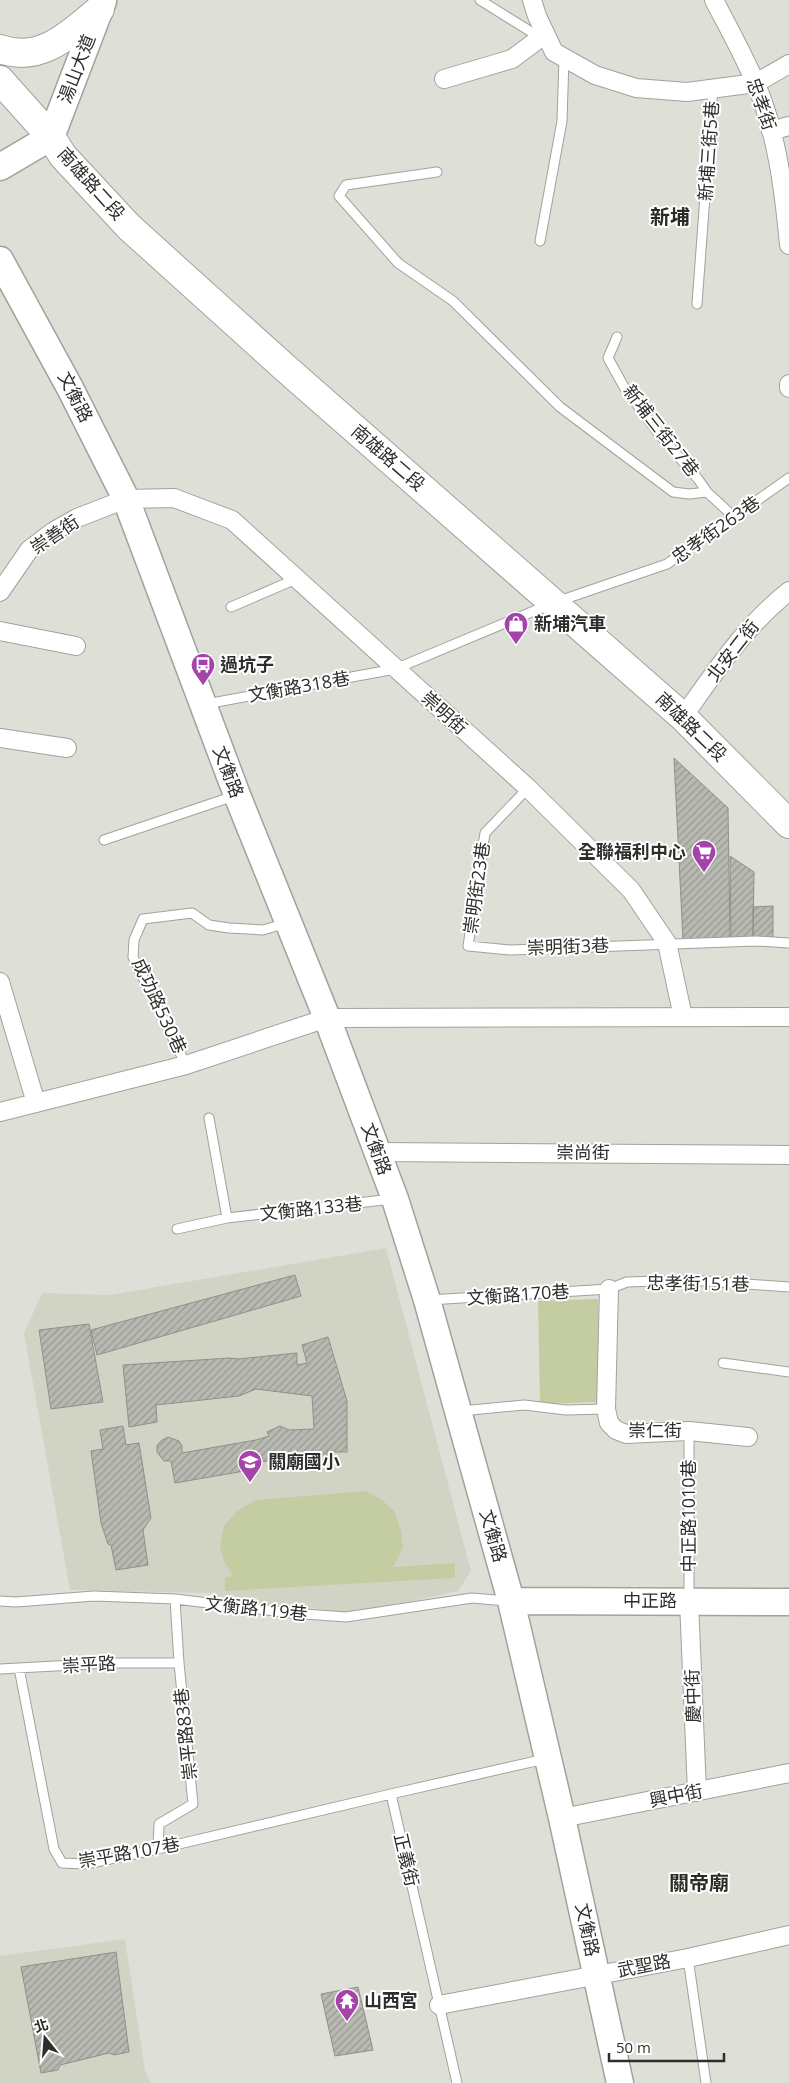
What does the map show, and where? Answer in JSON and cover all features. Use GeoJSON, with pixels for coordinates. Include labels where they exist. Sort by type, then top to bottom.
{"type":"FeatureCollection","features":[{"type":"Feature","properties":{"kind":"main road"},"geometry":{"type":"LineString","coordinates":[[0,50],[27,54],[55,45],[102,4]]}},
{"type":"Feature","properties":{"kind":"main road","name":"南雄路二段"},"geometry":{"type":"LineString","coordinates":[[0,80],[51,137],[63,156],[130,228],[282,366],[683,717],[789,824]]}},
{"type":"Feature","properties":{"kind":"street"},"geometry":{"type":"LineString","coordinates":[[532,0],[545,41],[554,52],[595,75],[636,88],[687,92],[756,82],[789,64]]}},
{"type":"Feature","properties":{"kind":"street","name":"忠孝街"},"geometry":{"type":"LineString","coordinates":[[714,0],[756,82],[771,131],[786,209],[789,245]]}},
{"type":"Feature","properties":{"kind":"street","name":"湯山大道"},"geometry":{"type":"LineString","coordinates":[[51,137],[102,4]]}},
{"type":"Feature","properties":{"kind":"street"},"geometry":{"type":"LineString","coordinates":[[444,79],[512,59],[545,41]]}},
{"type":"Feature","properties":{"kind":"street"},"geometry":{"type":"LineString","coordinates":[[771,131],[789,126]]}},
{"type":"Feature","properties":{"kind":"street"},"geometry":{"type":"LineString","coordinates":[[0,167],[51,137]]}},
{"type":"Feature","properties":{"kind":"street","name":"文衡路"},"geometry":{"type":"LineString","coordinates":[[0,260],[70,388],[126,499],[237,795],[327,1018],[395,1199],[428,1300],[511,1601],[562,1818],[620,2083]]}},
{"type":"Feature","properties":{"kind":"street","name":"崇明街"},"geometry":{"type":"LineString","coordinates":[[126,499],[174,498],[232,520],[395,670],[528,788],[631,890],[667,943],[682,1016]]}},
{"type":"Feature","properties":{"kind":"street","name":"崇善街"},"geometry":{"type":"LineString","coordinates":[[0,592],[29,550],[77,518],[126,499]]}},
{"type":"Feature","properties":{"kind":"street","name":"北安二街"},"geometry":{"type":"LineString","coordinates":[[683,717],[732,648],[760,616],[789,591]]}},
{"type":"Feature","properties":{"kind":"street"},"geometry":{"type":"LineString","coordinates":[[0,631],[76,646]]}},
{"type":"Feature","properties":{"kind":"street"},"geometry":{"type":"LineString","coordinates":[[0,738],[67,748]]}},
{"type":"Feature","properties":{"kind":"street"},"geometry":{"type":"LineString","coordinates":[[0,985],[36,1103]]}},
{"type":"Feature","properties":{"kind":"street"},"geometry":{"type":"LineString","coordinates":[[0,1112],[186,1065],[327,1018],[789,1017]]}},
{"type":"Feature","properties":{"kind":"street","name":"崇尚街"},"geometry":{"type":"LineString","coordinates":[[378,1152],[789,1155]]}},
{"type":"Feature","properties":{"kind":"street","name":"崇仁街"},"geometry":{"type":"LineString","coordinates":[[608,1289],[606,1409],[608,1423],[616,1430],[626,1434],[689,1430],[748,1437]]}},
{"type":"Feature","properties":{"kind":"street","name":"中正路"},"geometry":{"type":"LineString","coordinates":[[511,1601],[789,1602]]}},
{"type":"Feature","properties":{"kind":"street","name":"慶中街"},"geometry":{"type":"LineString","coordinates":[[689,1601],[697,1792]]}},
{"type":"Feature","properties":{"kind":"street","name":"興中街"},"geometry":{"type":"LineString","coordinates":[[562,1818],[789,1773]]}},
{"type":"Feature","properties":{"kind":"street","name":"武聖路"},"geometry":{"type":"LineString","coordinates":[[438,2005],[688,1958],[789,1935]]}},
{"type":"Feature","properties":{"kind":"lane"},"geometry":{"type":"LineString","coordinates":[[480,0],[545,41]]}},
{"type":"Feature","properties":{"kind":"lane"},"geometry":{"type":"LineString","coordinates":[[540,241],[562,121],[564,58]]}},
{"type":"Feature","properties":{"kind":"lane","name":"新埔三街5巷"},"geometry":{"type":"LineString","coordinates":[[697,304],[713,88]]}},
{"type":"Feature","properties":{"kind":"lane"},"geometry":{"type":"LineString","coordinates":[[438,172],[346,185],[339,196],[398,263],[453,301],[560,407],[673,492],[689,494],[707,492]]}},
{"type":"Feature","properties":{"kind":"lane","name":"新埔三街27巷"},"geometry":{"type":"LineString","coordinates":[[617,337],[608,358],[624,387],[659,434],[707,492],[734,517]]}},
{"type":"Feature","properties":{"kind":"lane","name":"忠孝街263巷"},"geometry":{"type":"LineString","coordinates":[[395,670],[553,602],[667,564],[789,478]]}},
{"type":"Feature","properties":{"kind":"lane"},"geometry":{"type":"LineString","coordinates":[[231,606],[296,579]]}},
{"type":"Feature","properties":{"kind":"lane","name":"文衡路318巷"},"geometry":{"type":"LineString","coordinates":[[203,704],[395,670]]}},
{"type":"Feature","properties":{"kind":"lane","name":"崇明街23巷"},"geometry":{"type":"LineString","coordinates":[[468,946],[485,833],[528,788]]}},
{"type":"Feature","properties":{"kind":"lane"},"geometry":{"type":"LineString","coordinates":[[104,840],[237,795]]}},
{"type":"Feature","properties":{"kind":"lane","name":"成功路530巷"},"geometry":{"type":"LineString","coordinates":[[186,1065],[133,957],[134,940],[143,920],[192,913],[209,925],[263,930],[288,922]]}},
{"type":"Feature","properties":{"kind":"lane","name":"崇明街3巷"},"geometry":{"type":"LineString","coordinates":[[468,946],[510,950],[667,943],[756,941],[789,943]]}},
{"type":"Feature","properties":{"kind":"lane"},"geometry":{"type":"LineString","coordinates":[[209,1118],[227,1218]]}},
{"type":"Feature","properties":{"kind":"lane","name":"文衡路133巷"},"geometry":{"type":"LineString","coordinates":[[177,1229],[227,1218],[395,1199]]}},
{"type":"Feature","properties":{"kind":"lane","name":"忠孝街151巷"},"geometry":{"type":"LineString","coordinates":[[608,1289],[627,1282],[690,1280],[789,1287]]}},
{"type":"Feature","properties":{"kind":"lane","name":"文衡路170巷"},"geometry":{"type":"LineString","coordinates":[[428,1300],[608,1289]]}},
{"type":"Feature","properties":{"kind":"lane"},"geometry":{"type":"LineString","coordinates":[[723,1362],[789,1372]]}},
{"type":"Feature","properties":{"kind":"lane"},"geometry":{"type":"LineString","coordinates":[[458,1412],[524,1405],[566,1410],[606,1409]]}},
{"type":"Feature","properties":{"kind":"lane","name":"中正路1010巷"},"geometry":{"type":"LineString","coordinates":[[689,1430],[689,1601]]}},
{"type":"Feature","properties":{"kind":"lane","name":"文衡路119巷"},"geometry":{"type":"LineString","coordinates":[[0,1601],[16,1602],[94,1596],[175,1599],[283,1612],[346,1617],[472,1598],[511,1601]]}},
{"type":"Feature","properties":{"kind":"lane","name":"崇平路83巷"},"geometry":{"type":"LineString","coordinates":[[158,1849],[159,1824],[193,1804],[179,1663],[175,1599]]}},
{"type":"Feature","properties":{"kind":"lane","name":"崇平路"},"geometry":{"type":"LineString","coordinates":[[0,1669],[110,1663],[179,1663]]}},
{"type":"Feature","properties":{"kind":"lane","name":"崇平路107巷"},"geometry":{"type":"LineString","coordinates":[[19,1668],[54,1849],[62,1863],[86,1864],[158,1849],[391,1794]]}},
{"type":"Feature","properties":{"kind":"lane"},"geometry":{"type":"LineString","coordinates":[[391,1794],[548,1759]]}},
{"type":"Feature","properties":{"kind":"lane","name":"正義街"},"geometry":{"type":"LineString","coordinates":[[391,1794],[457,2083]]}},
{"type":"Feature","properties":{"kind":"lane"},"geometry":{"type":"LineString","coordinates":[[688,1958],[706,2083]]}},
{"type":"Feature","properties":{"kind":"shaded area","name":"關廟國小"},"geometry":{"type":"Polygon","coordinates":[[[386,1248],[471,1571],[458,1591],[358,1615],[313,1608],[246,1605],[208,1593],[70,1590],[24,1333],[42,1293],[109,1295],[386,1248]]]}},
{"type":"Feature","properties":{"kind":"shaded area"},"geometry":{"type":"Polygon","coordinates":[[[125,1939],[145,2071],[151,2083],[0,2083],[0,1956],[125,1939]]]}},
{"type":"Feature","properties":{"kind":"green space"},"geometry":{"type":"Polygon","coordinates":[[[598,1299],[600,1402],[540,1404],[538,1301],[598,1299]]]}},
{"type":"Feature","properties":{"kind":"green space"},"geometry":{"type":"Polygon","coordinates":[[[366,1491],[382,1500],[395,1512],[401,1531],[403,1548],[393,1567],[455,1563],[455,1578],[225,1591],[225,1578],[233,1576],[224,1561],[220,1546],[224,1526],[237,1511],[256,1500],[366,1491]]]}},
{"type":"Feature","properties":{"kind":"building","name":"全聯福利中心"},"geometry":{"type":"Polygon","coordinates":[[[674,758],[728,808],[730,939],[683,941],[674,758]]]}},
{"type":"Feature","properties":{"kind":"building"},"geometry":{"type":"Polygon","coordinates":[[[730,856],[754,872],[753,939],[731,938],[730,856]]]}},
{"type":"Feature","properties":{"kind":"building"},"geometry":{"type":"Polygon","coordinates":[[[773,906],[773,939],[753,939],[753,907],[773,906]]]}},
{"type":"Feature","properties":{"kind":"building"},"geometry":{"type":"Polygon","coordinates":[[[295,1275],[301,1296],[97,1355],[91,1330],[295,1275]]]}},
{"type":"Feature","properties":{"kind":"building"},"geometry":{"type":"Polygon","coordinates":[[[89,1324],[103,1402],[51,1409],[39,1330],[89,1324]]]}},
{"type":"Feature","properties":{"kind":"building"},"geometry":{"type":"Polygon","coordinates":[[[328,1337],[347,1401],[347,1452],[327,1452],[327,1460],[287,1459],[287,1455],[283,1455],[264,1462],[261,1456],[254,1458],[256,1469],[175,1483],[171,1461],[164,1461],[157,1452],[157,1445],[168,1437],[179,1441],[182,1446],[182,1453],[256,1440],[269,1436],[267,1432],[280,1426],[289,1430],[314,1429],[312,1396],[256,1389],[239,1396],[156,1405],[157,1422],[129,1427],[123,1365],[238,1359],[297,1353],[297,1365],[307,1363],[302,1345],[328,1337]]]}},
{"type":"Feature","properties":{"kind":"building"},"geometry":{"type":"Polygon","coordinates":[[[123,1426],[126,1445],[139,1443],[151,1518],[143,1530],[148,1565],[116,1570],[111,1545],[108,1544],[101,1523],[91,1451],[103,1449],[100,1430],[123,1426]]]}},
{"type":"Feature","properties":{"kind":"building"},"geometry":{"type":"Polygon","coordinates":[[[116,1952],[129,2052],[114,2055],[109,2053],[60,2065],[58,2070],[41,2073],[21,1967],[116,1952]]]}},
{"type":"Feature","properties":{"kind":"building","name":"山西宮"},"geometry":{"type":"Polygon","coordinates":[[[358,1987],[373,2050],[335,2056],[321,1994],[358,1987]]]}},
{"type":"Feature","properties":{"kind":"place","name":"新埔汽車"},"geometry":{"type":"Point","coordinates":[516,645]}},
{"type":"Feature","properties":{"kind":"place","name":"過坑子"},"geometry":{"type":"Point","coordinates":[203,686]}},
{"type":"Feature","properties":{"kind":"place","name":"全聯福利中心"},"geometry":{"type":"Point","coordinates":[704,873]}},
{"type":"Feature","properties":{"kind":"place","name":"關廟國小"},"geometry":{"type":"Point","coordinates":[250,1483]}},
{"type":"Feature","properties":{"kind":"place","name":"山西宮"},"geometry":{"type":"Point","coordinates":[347,2022]}},
{"type":"Feature","properties":{"kind":"district","name":"新埔"},"geometry":{"type":"Point","coordinates":[670,217]}},
{"type":"Feature","properties":{"kind":"district","name":"關帝廟"},"geometry":{"type":"Point","coordinates":[699,1883]}}]}
